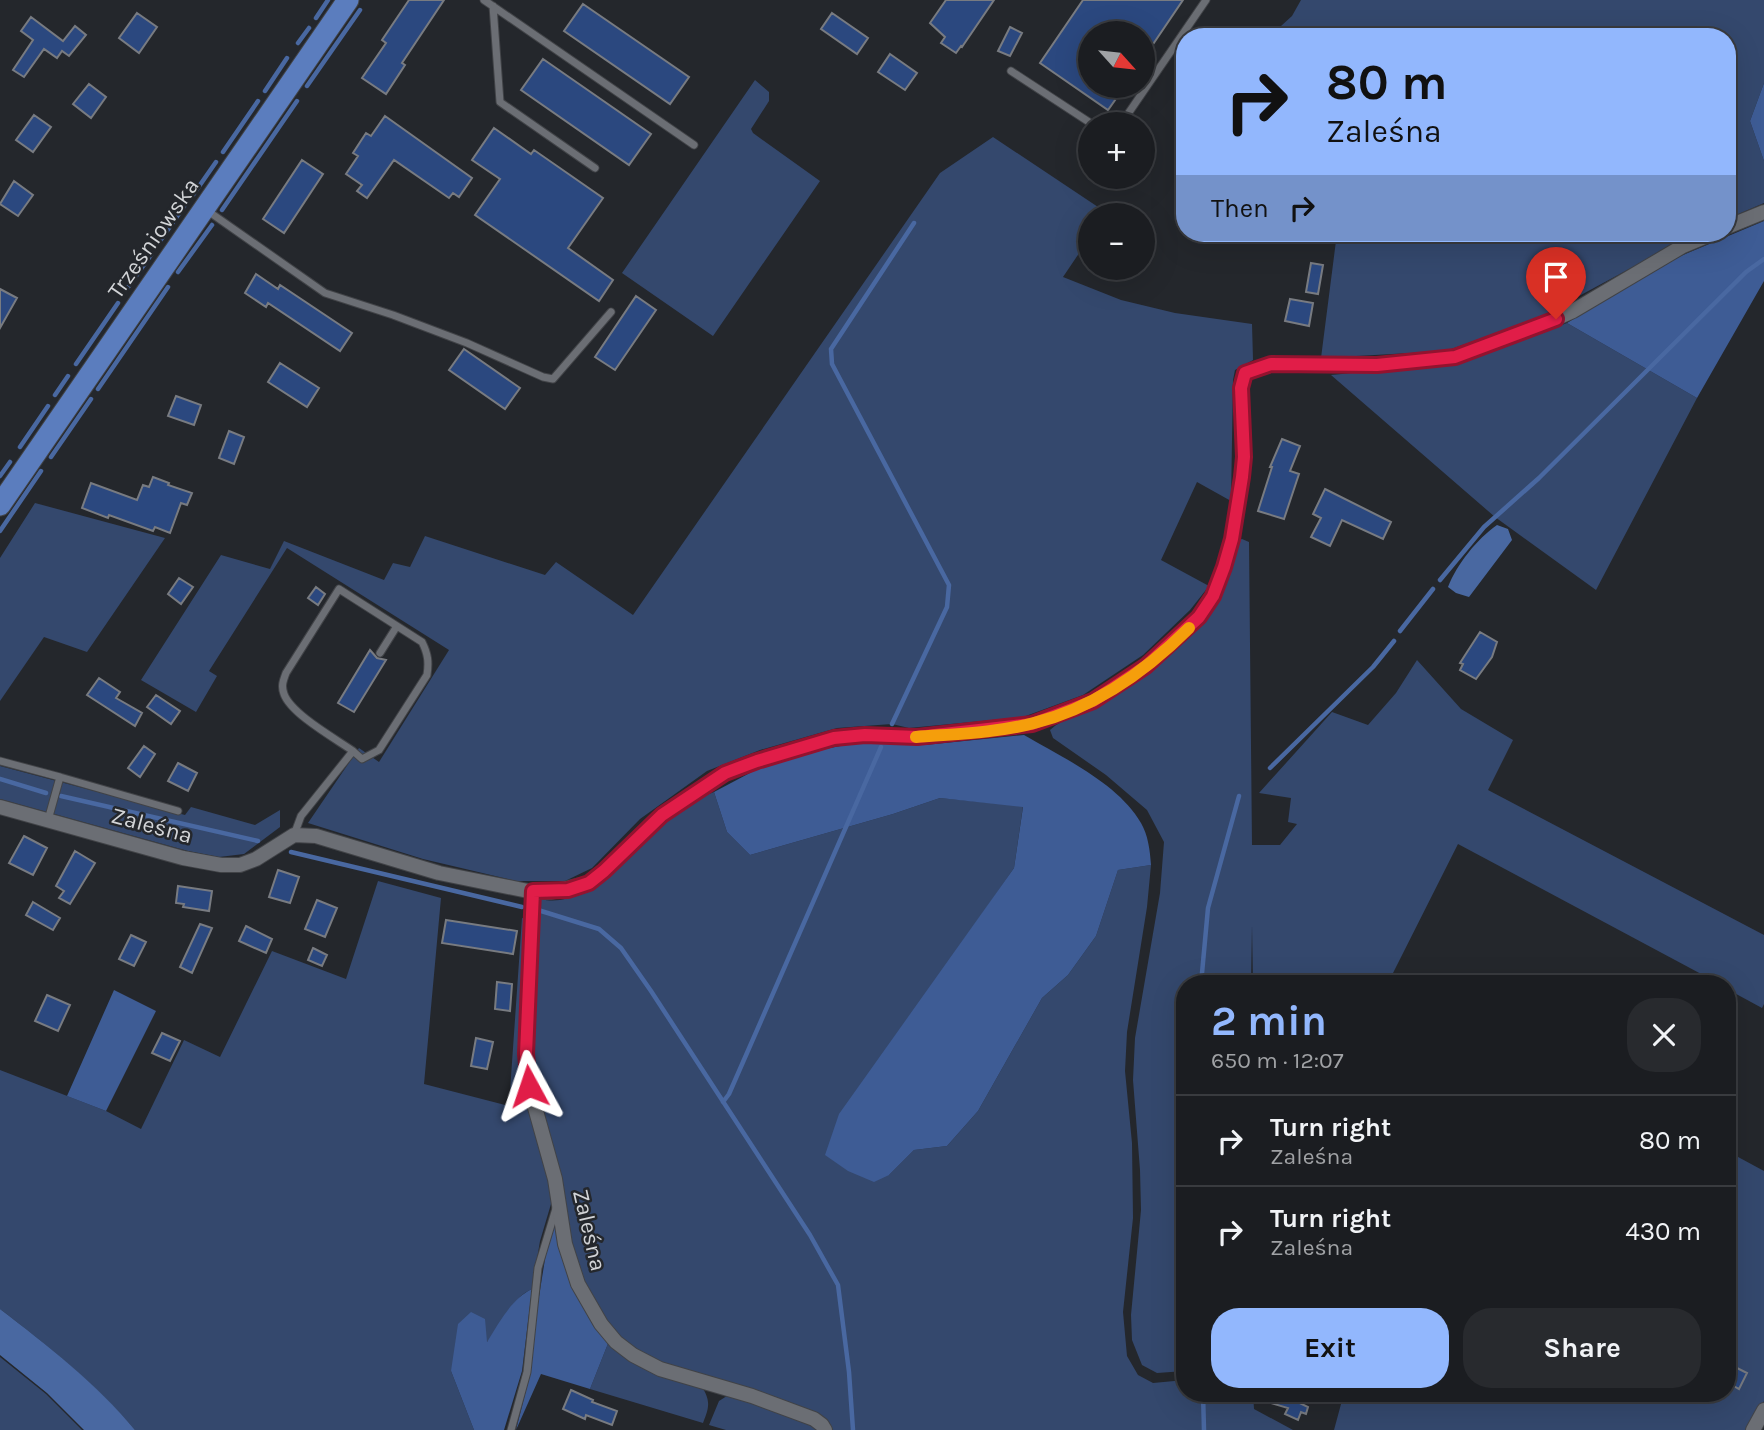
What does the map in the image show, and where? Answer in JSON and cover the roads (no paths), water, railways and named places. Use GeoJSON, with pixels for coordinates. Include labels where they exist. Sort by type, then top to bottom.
{"type":"FeatureCollection","features":[{"type":"Feature","properties":{"kind":"main road","name":"Trześniowska"},"geometry":{"type":"LineString","coordinates":[[0,505],[348,0]]}},
{"type":"Feature","properties":{"kind":"street"},"geometry":{"type":"LineString","coordinates":[[1736,223],[1764,212]]}},
{"type":"Feature","properties":{"kind":"street"},"geometry":{"type":"LineString","coordinates":[[294,835],[316,836],[439,873],[533,891],[568,890],[589,883],[662,815],[725,773],[757,761],[834,738],[865,735],[917,737],[1032,724],[1093,701],[1146,666],[1174,643],[1199,617],[1213,596],[1232,539],[1239,498],[1244,457],[1241,388],[1245,373],[1271,364],[1377,365],[1455,357],[1573,311],[1693,242]]}},
{"type":"Feature","properties":{"kind":"street","name":"Zaleśna"},"geometry":{"type":"LineString","coordinates":[[0,807],[183,858],[221,865],[240,865],[256,859],[294,835]]}},
{"type":"Feature","properties":{"kind":"street","name":"Zaleśna"},"geometry":{"type":"LineString","coordinates":[[533,891],[526,1054],[529,1086],[555,1179],[565,1244],[578,1284],[601,1324],[616,1342],[633,1355],[660,1369],[752,1396],[814,1419],[825,1430]]}},
{"type":"Feature","properties":{"kind":"street"},"geometry":{"type":"LineString","coordinates":[[1753,1430],[1764,1410]]}},
{"type":"Feature","properties":{"kind":"lane"},"geometry":{"type":"LineString","coordinates":[[485,0],[694,145]]}},
{"type":"Feature","properties":{"kind":"lane"},"geometry":{"type":"LineString","coordinates":[[1187,28],[1206,0]]}},
{"type":"Feature","properties":{"kind":"lane"},"geometry":{"type":"LineString","coordinates":[[493,6],[500,102],[595,168]]}},
{"type":"Feature","properties":{"kind":"lane"},"geometry":{"type":"LineString","coordinates":[[1129,112],[1176,44]]}},
{"type":"Feature","properties":{"kind":"lane"},"geometry":{"type":"LineString","coordinates":[[1011,71],[1078,115]]}},
{"type":"Feature","properties":{"kind":"lane"},"geometry":{"type":"LineString","coordinates":[[204,209],[325,293],[442,334],[543,377],[553,379],[611,312]]}},
{"type":"Feature","properties":{"kind":"lane"},"geometry":{"type":"LineString","coordinates":[[339,589],[422,642],[429,663],[427,675],[379,750],[362,759],[353,751],[293,707],[285,696],[282,683],[339,589]]}},
{"type":"Feature","properties":{"kind":"lane"},"geometry":{"type":"LineString","coordinates":[[380,653],[397,626]]}},
{"type":"Feature","properties":{"kind":"lane"},"geometry":{"type":"LineString","coordinates":[[294,835],[301,816],[353,751]]}},
{"type":"Feature","properties":{"kind":"lane"},"geometry":{"type":"LineString","coordinates":[[0,761],[178,811]]}},
{"type":"Feature","properties":{"kind":"lane"},"geometry":{"type":"LineString","coordinates":[[48,820],[60,777]]}},
{"type":"Feature","properties":{"kind":"lane"},"geometry":{"type":"LineString","coordinates":[[511,1430],[527,1372],[538,1268],[555,1207],[559,1202]]}},
{"type":"Feature","properties":{"kind":"waterway"},"geometry":{"type":"LineString","coordinates":[[316,18],[328,0]]}},
{"type":"Feature","properties":{"kind":"waterway"},"geometry":{"type":"LineString","coordinates":[[307,86],[360,10]]}},
{"type":"Feature","properties":{"kind":"waterway"},"geometry":{"type":"LineString","coordinates":[[298,43],[309,28]]}},
{"type":"Feature","properties":{"kind":"waterway"},"geometry":{"type":"LineString","coordinates":[[265,91],[287,58]]}},
{"type":"Feature","properties":{"kind":"waterway"},"geometry":{"type":"LineString","coordinates":[[223,152],[258,101]]}},
{"type":"Feature","properties":{"kind":"waterway"},"geometry":{"type":"LineString","coordinates":[[222,210],[297,101]]}},
{"type":"Feature","properties":{"kind":"waterway"},"geometry":{"type":"LineString","coordinates":[[193,195],[216,162]]}},
{"type":"Feature","properties":{"kind":"waterway"},"geometry":{"type":"LineString","coordinates":[[160,241],[185,205]]}},
{"type":"Feature","properties":{"kind":"waterway"},"geometry":{"type":"LineString","coordinates":[[892,724],[947,607],[949,585],[832,364],[831,349],[914,223]]}},
{"type":"Feature","properties":{"kind":"waterway"},"geometry":{"type":"LineString","coordinates":[[178,272],[212,225]]}},
{"type":"Feature","properties":{"kind":"waterway"},"geometry":{"type":"LineString","coordinates":[[126,290],[151,255]]}},
{"type":"Feature","properties":{"kind":"waterway"},"geometry":{"type":"LineString","coordinates":[[1440,580],[1484,527],[1539,478],[1746,272],[1764,259]]}},
{"type":"Feature","properties":{"kind":"waterway"},"geometry":{"type":"LineString","coordinates":[[98,389],[168,287]]}},
{"type":"Feature","properties":{"kind":"waterway"},"geometry":{"type":"LineString","coordinates":[[76,364],[118,303]]}},
{"type":"Feature","properties":{"kind":"waterway"},"geometry":{"type":"LineString","coordinates":[[55,395],[68,376]]}},
{"type":"Feature","properties":{"kind":"waterway"},"geometry":{"type":"LineString","coordinates":[[51,457],[91,399]]}},
{"type":"Feature","properties":{"kind":"waterway"},"geometry":{"type":"LineString","coordinates":[[20,447],[48,406]]}},
{"type":"Feature","properties":{"kind":"waterway"},"geometry":{"type":"LineString","coordinates":[[0,476],[10,462]]}},
{"type":"Feature","properties":{"kind":"waterway"},"geometry":{"type":"LineString","coordinates":[[0,531],[41,471]]}},
{"type":"Feature","properties":{"kind":"waterway"},"geometry":{"type":"LineString","coordinates":[[1400,631],[1433,589]]}},
{"type":"Feature","properties":{"kind":"waterway"},"geometry":{"type":"LineString","coordinates":[[1270,768],[1373,667],[1394,641]]}},
{"type":"Feature","properties":{"kind":"waterway"},"geometry":{"type":"LineString","coordinates":[[723,1102],[729,1094],[881,747]]}},
{"type":"Feature","properties":{"kind":"waterway"},"geometry":{"type":"LineString","coordinates":[[0,779],[46,793]]}},
{"type":"Feature","properties":{"kind":"waterway"},"geometry":{"type":"LineString","coordinates":[[61,796],[258,841]]}},
{"type":"Feature","properties":{"kind":"waterway"},"geometry":{"type":"LineString","coordinates":[[1202,975],[1208,908],[1239,796]]}},
{"type":"Feature","properties":{"kind":"waterway"},"geometry":{"type":"LineString","coordinates":[[291,852],[522,907]]}},
{"type":"Feature","properties":{"kind":"waterway"},"geometry":{"type":"LineString","coordinates":[[538,910],[599,929],[621,948],[810,1235],[838,1285],[853,1430]]}},
{"type":"Feature","properties":{"kind":"waterway"},"geometry":{"type":"LineString","coordinates":[[1203,1402],[1204,1430]]}}]}
